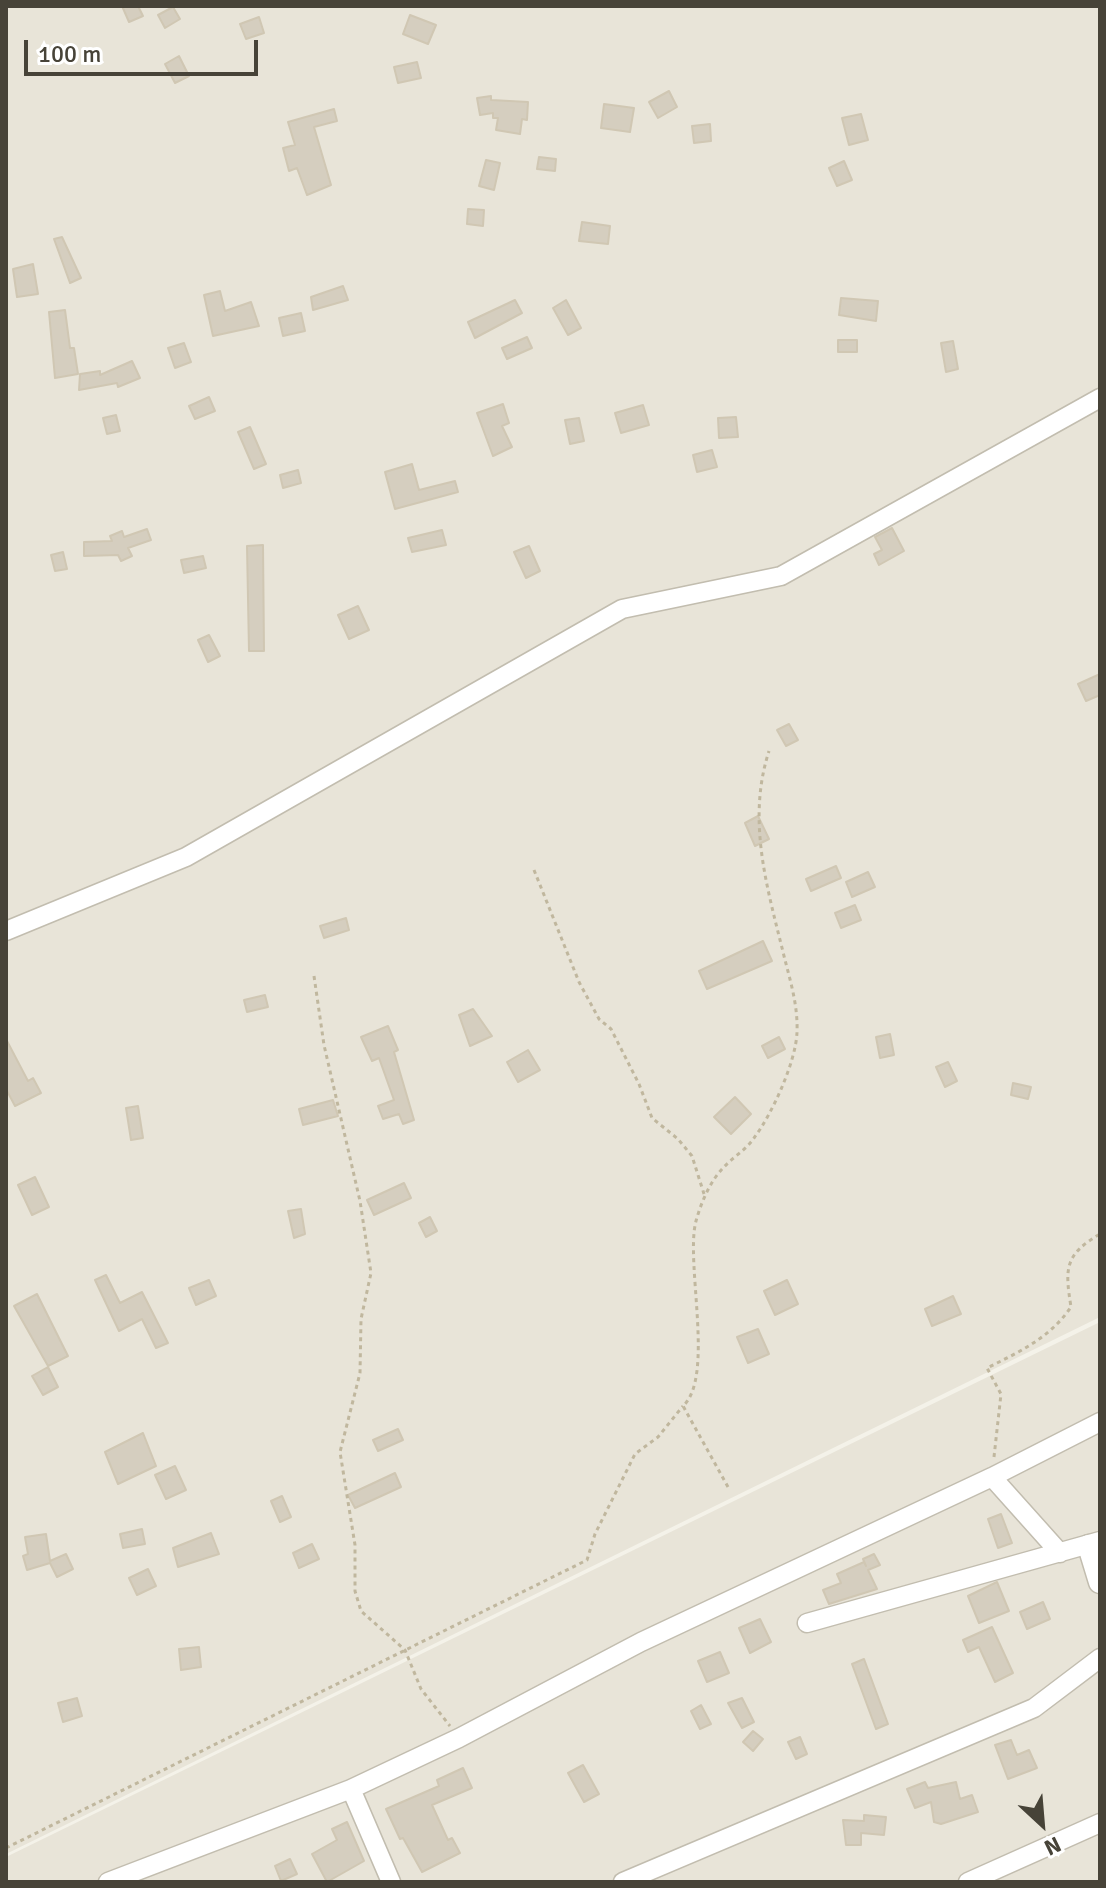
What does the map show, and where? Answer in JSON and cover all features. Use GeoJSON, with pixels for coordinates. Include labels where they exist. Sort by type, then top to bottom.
{"type":"FeatureCollection","features":[{"type":"Feature","properties":{"kind":"street"},"geometry":{"type":"LineString","coordinates":[[6,931],[186,857],[622,609],[781,576],[1100,398]]}},
{"type":"Feature","properties":{"kind":"street"},"geometry":{"type":"LineString","coordinates":[[108,1882],[351,1789],[459,1738],[641,1642],[992,1477],[1100,1422]]}},
{"type":"Feature","properties":{"kind":"street"},"geometry":{"type":"LineString","coordinates":[[992,1477],[1060,1553]]}},
{"type":"Feature","properties":{"kind":"street"},"geometry":{"type":"LineString","coordinates":[[807,1623],[1094,1544],[1100,1582]]}},
{"type":"Feature","properties":{"kind":"street"},"geometry":{"type":"LineString","coordinates":[[623,1882],[1034,1708],[1100,1658]]}},
{"type":"Feature","properties":{"kind":"street"},"geometry":{"type":"LineString","coordinates":[[351,1789],[391,1882]]}},
{"type":"Feature","properties":{"kind":"street"},"geometry":{"type":"LineString","coordinates":[[968,1882],[1100,1823]]}},
{"type":"Feature","properties":{"kind":"path"},"geometry":{"type":"LineString","coordinates":[[6,1848],[587,1560],[595,1534],[635,1454],[658,1437],[689,1400],[697,1370],[695,1224],[704,1197],[722,1169],[754,1139],[794,1055],[796,1003],[757,834],[757,801],[769,751]]}},
{"type":"Feature","properties":{"kind":"path"},"geometry":{"type":"LineString","coordinates":[[534,870],[579,982],[599,1019],[618,1042],[652,1118],[678,1139],[692,1156],[704,1197]]}},
{"type":"Feature","properties":{"kind":"path"},"geometry":{"type":"LineString","coordinates":[[314,976],[324,1045],[360,1201],[371,1273],[361,1319],[360,1373],[340,1452],[355,1545],[355,1591],[361,1611],[405,1650],[421,1689],[459,1738]]}},
{"type":"Feature","properties":{"kind":"path"},"geometry":{"type":"LineString","coordinates":[[992,1477],[1001,1394],[987,1368],[1029,1347],[1060,1324],[1071,1307],[1067,1270],[1071,1256],[1100,1234]]}},
{"type":"Feature","properties":{"kind":"path"},"geometry":{"type":"LineString","coordinates":[[683,1406],[728,1487]]}},
{"type":"Feature","properties":{"kind":"shaded area"},"geometry":{"type":"Polygon","coordinates":[[[6,6],[1100,6],[1100,1317],[6,1854],[6,6]]]}},
{"type":"Feature","properties":{"kind":"shaded area"},"geometry":{"type":"Polygon","coordinates":[[[1100,1322],[1100,1882],[6,1882],[6,1857],[1100,1322]]]}},
{"type":"Feature","properties":{"kind":"building"},"geometry":{"type":"Polygon","coordinates":[[[122,6],[138,6],[143,16],[129,22],[122,6]]]}},
{"type":"Feature","properties":{"kind":"building"},"geometry":{"type":"Polygon","coordinates":[[[173,7],[180,19],[165,28],[158,15],[173,7]]]}},
{"type":"Feature","properties":{"kind":"building"},"geometry":{"type":"Polygon","coordinates":[[[410,15],[436,25],[428,44],[403,34],[410,15]]]}},
{"type":"Feature","properties":{"kind":"building"},"geometry":{"type":"Polygon","coordinates":[[[259,17],[264,33],[246,39],[240,24],[259,17]]]}},
{"type":"Feature","properties":{"kind":"building"},"geometry":{"type":"Polygon","coordinates":[[[179,56],[189,76],[175,83],[165,64],[179,56]]]}},
{"type":"Feature","properties":{"kind":"building"},"geometry":{"type":"Polygon","coordinates":[[[417,62],[421,78],[398,83],[394,67],[417,62]]]}},
{"type":"Feature","properties":{"kind":"building"},"geometry":{"type":"Polygon","coordinates":[[[669,91],[677,107],[658,118],[649,102],[669,91]]]}},
{"type":"Feature","properties":{"kind":"building"},"geometry":{"type":"Polygon","coordinates":[[[491,96],[491,100],[528,102],[527,120],[522,119],[520,134],[496,130],[498,118],[493,118],[493,113],[480,115],[477,98],[491,96]]]}},
{"type":"Feature","properties":{"kind":"building"},"geometry":{"type":"Polygon","coordinates":[[[604,104],[634,108],[630,132],[601,128],[604,104]]]}},
{"type":"Feature","properties":{"kind":"building"},"geometry":{"type":"Polygon","coordinates":[[[334,109],[337,121],[314,127],[331,185],[307,195],[297,168],[289,171],[283,148],[295,145],[288,122],[334,109]]]}},
{"type":"Feature","properties":{"kind":"building"},"geometry":{"type":"Polygon","coordinates":[[[861,114],[868,140],[849,145],[842,118],[861,114]]]}},
{"type":"Feature","properties":{"kind":"building"},"geometry":{"type":"Polygon","coordinates":[[[710,124],[711,141],[694,143],[692,126],[710,124]]]}},
{"type":"Feature","properties":{"kind":"building"},"geometry":{"type":"Polygon","coordinates":[[[539,157],[556,159],[555,171],[537,169],[539,157]]]}},
{"type":"Feature","properties":{"kind":"building"},"geometry":{"type":"Polygon","coordinates":[[[486,160],[500,163],[494,190],[479,186],[486,160]]]}},
{"type":"Feature","properties":{"kind":"building"},"geometry":{"type":"Polygon","coordinates":[[[844,161],[852,180],[837,186],[829,168],[844,161]]]}},
{"type":"Feature","properties":{"kind":"building"},"geometry":{"type":"Polygon","coordinates":[[[468,209],[484,210],[483,226],[467,224],[468,209]]]}},
{"type":"Feature","properties":{"kind":"building"},"geometry":{"type":"Polygon","coordinates":[[[582,222],[610,226],[608,244],[579,241],[582,222]]]}},
{"type":"Feature","properties":{"kind":"building"},"geometry":{"type":"Polygon","coordinates":[[[62,237],[81,278],[70,283],[54,239],[62,237]]]}},
{"type":"Feature","properties":{"kind":"building"},"geometry":{"type":"Polygon","coordinates":[[[33,264],[38,294],[17,297],[13,269],[33,264]]]}},
{"type":"Feature","properties":{"kind":"building"},"geometry":{"type":"Polygon","coordinates":[[[343,286],[348,300],[313,310],[311,297],[343,286]]]}},
{"type":"Feature","properties":{"kind":"building"},"geometry":{"type":"Polygon","coordinates":[[[220,291],[225,311],[251,302],[259,326],[213,336],[204,295],[220,291]]]}},
{"type":"Feature","properties":{"kind":"building"},"geometry":{"type":"Polygon","coordinates":[[[841,298],[878,301],[876,321],[839,315],[841,298]]]}},
{"type":"Feature","properties":{"kind":"building"},"geometry":{"type":"Polygon","coordinates":[[[515,300],[522,313],[475,338],[468,322],[515,300]]]}},
{"type":"Feature","properties":{"kind":"building"},"geometry":{"type":"Polygon","coordinates":[[[566,300],[581,328],[568,335],[553,308],[566,300]]]}},
{"type":"Feature","properties":{"kind":"building"},"geometry":{"type":"Polygon","coordinates":[[[65,310],[70,348],[74,348],[78,374],[55,378],[49,312],[65,310]]]}},
{"type":"Feature","properties":{"kind":"building"},"geometry":{"type":"Polygon","coordinates":[[[301,313],[305,331],[283,336],[279,318],[301,313]]]}},
{"type":"Feature","properties":{"kind":"building"},"geometry":{"type":"Polygon","coordinates":[[[527,337],[532,348],[507,359],[502,348],[527,337]]]}},
{"type":"Feature","properties":{"kind":"building"},"geometry":{"type":"Polygon","coordinates":[[[838,340],[857,340],[857,352],[838,352],[838,340]]]}},
{"type":"Feature","properties":{"kind":"building"},"geometry":{"type":"Polygon","coordinates":[[[953,341],[958,369],[946,372],[941,343],[953,341]]]}},
{"type":"Feature","properties":{"kind":"building"},"geometry":{"type":"Polygon","coordinates":[[[184,343],[191,362],[175,368],[168,348],[184,343]]]}},
{"type":"Feature","properties":{"kind":"building"},"geometry":{"type":"Polygon","coordinates":[[[132,361],[140,378],[118,387],[117,383],[79,390],[80,374],[100,371],[100,375],[132,361]]]}},
{"type":"Feature","properties":{"kind":"building"},"geometry":{"type":"Polygon","coordinates":[[[209,397],[215,411],[195,419],[189,406],[209,397]]]}},
{"type":"Feature","properties":{"kind":"building"},"geometry":{"type":"Polygon","coordinates":[[[503,404],[509,423],[502,426],[512,447],[493,456],[477,413],[503,404]]]}},
{"type":"Feature","properties":{"kind":"building"},"geometry":{"type":"Polygon","coordinates":[[[643,405],[649,425],[621,433],[615,413],[643,405]]]}},
{"type":"Feature","properties":{"kind":"building"},"geometry":{"type":"Polygon","coordinates":[[[116,415],[120,431],[107,434],[103,418],[116,415]]]}},
{"type":"Feature","properties":{"kind":"building"},"geometry":{"type":"Polygon","coordinates":[[[736,417],[738,437],[719,438],[718,418],[736,417]]]}},
{"type":"Feature","properties":{"kind":"building"},"geometry":{"type":"Polygon","coordinates":[[[579,418],[584,441],[570,444],[565,420],[579,418]]]}},
{"type":"Feature","properties":{"kind":"building"},"geometry":{"type":"Polygon","coordinates":[[[250,427],[266,464],[254,469],[238,432],[250,427]]]}},
{"type":"Feature","properties":{"kind":"building"},"geometry":{"type":"Polygon","coordinates":[[[712,450],[717,467],[697,472],[693,455],[712,450]]]}},
{"type":"Feature","properties":{"kind":"building"},"geometry":{"type":"Polygon","coordinates":[[[412,464],[419,490],[455,481],[458,492],[395,509],[385,472],[412,464]]]}},
{"type":"Feature","properties":{"kind":"building"},"geometry":{"type":"Polygon","coordinates":[[[298,470],[301,483],[283,488],[280,475],[298,470]]]}},
{"type":"Feature","properties":{"kind":"building"},"geometry":{"type":"Polygon","coordinates":[[[892,528],[904,551],[879,565],[874,554],[882,550],[875,537],[892,528]]]}},
{"type":"Feature","properties":{"kind":"building"},"geometry":{"type":"Polygon","coordinates":[[[147,529],[151,540],[128,548],[132,556],[121,561],[118,555],[84,556],[84,542],[112,541],[110,536],[122,531],[124,537],[147,529]]]}},
{"type":"Feature","properties":{"kind":"building"},"geometry":{"type":"Polygon","coordinates":[[[442,530],[446,545],[412,552],[408,538],[442,530]]]}},
{"type":"Feature","properties":{"kind":"building"},"geometry":{"type":"Polygon","coordinates":[[[263,545],[264,651],[249,651],[247,546],[263,545]]]}},
{"type":"Feature","properties":{"kind":"building"},"geometry":{"type":"Polygon","coordinates":[[[529,546],[540,571],[526,578],[514,552],[529,546]]]}},
{"type":"Feature","properties":{"kind":"building"},"geometry":{"type":"Polygon","coordinates":[[[63,552],[67,569],[55,571],[51,555],[63,552]]]}},
{"type":"Feature","properties":{"kind":"building"},"geometry":{"type":"Polygon","coordinates":[[[203,556],[206,568],[184,573],[181,560],[203,556]]]}},
{"type":"Feature","properties":{"kind":"building"},"geometry":{"type":"Polygon","coordinates":[[[358,606],[369,630],[349,639],[338,615],[358,606]]]}},
{"type":"Feature","properties":{"kind":"building"},"geometry":{"type":"Polygon","coordinates":[[[209,635],[220,656],[208,662],[198,640],[209,635]]]}},
{"type":"Feature","properties":{"kind":"building"},"geometry":{"type":"Polygon","coordinates":[[[1100,674],[1100,695],[1086,701],[1078,684],[1100,674]]]}},
{"type":"Feature","properties":{"kind":"building"},"geometry":{"type":"Polygon","coordinates":[[[789,724],[798,740],[786,746],[777,730],[789,724]]]}},
{"type":"Feature","properties":{"kind":"building"},"geometry":{"type":"Polygon","coordinates":[[[758,816],[769,839],[755,846],[745,823],[758,816]]]}},
{"type":"Feature","properties":{"kind":"building"},"geometry":{"type":"Polygon","coordinates":[[[836,866],[841,878],[811,891],[806,879],[836,866]]]}},
{"type":"Feature","properties":{"kind":"building"},"geometry":{"type":"Polygon","coordinates":[[[868,872],[875,887],[852,897],[846,882],[868,872]]]}},
{"type":"Feature","properties":{"kind":"building"},"geometry":{"type":"Polygon","coordinates":[[[855,905],[861,920],[841,928],[835,913],[855,905]]]}},
{"type":"Feature","properties":{"kind":"building"},"geometry":{"type":"Polygon","coordinates":[[[346,918],[349,930],[324,938],[320,926],[346,918]]]}},
{"type":"Feature","properties":{"kind":"building"},"geometry":{"type":"Polygon","coordinates":[[[763,941],[772,961],[707,989],[699,971],[763,941]]]}},
{"type":"Feature","properties":{"kind":"building"},"geometry":{"type":"Polygon","coordinates":[[[265,995],[268,1007],[247,1012],[244,1000],[265,995]]]}},
{"type":"Feature","properties":{"kind":"building"},"geometry":{"type":"Polygon","coordinates":[[[473,1009],[492,1036],[470,1046],[459,1015],[473,1009]]]}},
{"type":"Feature","properties":{"kind":"building"},"geometry":{"type":"Polygon","coordinates":[[[388,1026],[398,1050],[394,1052],[414,1120],[403,1124],[399,1114],[383,1119],[378,1106],[394,1100],[379,1058],[372,1061],[361,1037],[388,1026]]]}},
{"type":"Feature","properties":{"kind":"building"},"geometry":{"type":"Polygon","coordinates":[[[890,1034],[894,1055],[880,1058],[876,1037],[890,1034]]]}},
{"type":"Feature","properties":{"kind":"building"},"geometry":{"type":"Polygon","coordinates":[[[779,1037],[785,1049],[768,1058],[762,1046],[779,1037]]]}},
{"type":"Feature","properties":{"kind":"building"},"geometry":{"type":"Polygon","coordinates":[[[6,1039],[28,1081],[33,1078],[41,1093],[15,1106],[6,1089],[6,1039]]]}},
{"type":"Feature","properties":{"kind":"building"},"geometry":{"type":"Polygon","coordinates":[[[528,1050],[540,1070],[518,1082],[507,1062],[528,1050]]]}},
{"type":"Feature","properties":{"kind":"building"},"geometry":{"type":"Polygon","coordinates":[[[948,1062],[957,1081],[945,1087],[936,1067],[948,1062]]]}},
{"type":"Feature","properties":{"kind":"building"},"geometry":{"type":"Polygon","coordinates":[[[1013,1083],[1031,1087],[1028,1099],[1011,1095],[1013,1083]]]}},
{"type":"Feature","properties":{"kind":"building"},"geometry":{"type":"Polygon","coordinates":[[[735,1097],[751,1114],[731,1134],[714,1117],[735,1097]]]}},
{"type":"Feature","properties":{"kind":"building"},"geometry":{"type":"Polygon","coordinates":[[[333,1100],[338,1116],[303,1125],[299,1109],[333,1100]]]}},
{"type":"Feature","properties":{"kind":"building"},"geometry":{"type":"Polygon","coordinates":[[[138,1106],[143,1138],[131,1140],[126,1108],[138,1106]]]}},
{"type":"Feature","properties":{"kind":"building"},"geometry":{"type":"Polygon","coordinates":[[[35,1177],[49,1207],[32,1215],[18,1185],[35,1177]]]}},
{"type":"Feature","properties":{"kind":"building"},"geometry":{"type":"Polygon","coordinates":[[[404,1183],[411,1198],[374,1215],[367,1200],[404,1183]]]}},
{"type":"Feature","properties":{"kind":"building"},"geometry":{"type":"Polygon","coordinates":[[[301,1209],[305,1234],[294,1238],[288,1211],[301,1209]]]}},
{"type":"Feature","properties":{"kind":"building"},"geometry":{"type":"Polygon","coordinates":[[[430,1217],[437,1231],[426,1237],[419,1223],[430,1217]]]}},
{"type":"Feature","properties":{"kind":"building"},"geometry":{"type":"Polygon","coordinates":[[[106,1275],[120,1303],[142,1292],[168,1343],[156,1348],[142,1319],[119,1331],[95,1280],[106,1275]]]}},
{"type":"Feature","properties":{"kind":"building"},"geometry":{"type":"Polygon","coordinates":[[[209,1280],[216,1296],[196,1305],[189,1288],[209,1280]]]}},
{"type":"Feature","properties":{"kind":"building"},"geometry":{"type":"Polygon","coordinates":[[[787,1280],[798,1304],[775,1315],[764,1291],[787,1280]]]}},
{"type":"Feature","properties":{"kind":"building"},"geometry":{"type":"Polygon","coordinates":[[[37,1294],[68,1356],[48,1366],[14,1306],[37,1294]]]}},
{"type":"Feature","properties":{"kind":"building"},"geometry":{"type":"Polygon","coordinates":[[[953,1296],[961,1314],[932,1326],[925,1309],[953,1296]]]}},
{"type":"Feature","properties":{"kind":"building"},"geometry":{"type":"Polygon","coordinates":[[[758,1329],[769,1354],[748,1363],[737,1337],[758,1329]]]}},
{"type":"Feature","properties":{"kind":"building"},"geometry":{"type":"Polygon","coordinates":[[[48,1367],[58,1387],[43,1395],[32,1376],[48,1367]]]}},
{"type":"Feature","properties":{"kind":"building"},"geometry":{"type":"Polygon","coordinates":[[[398,1429],[403,1440],[378,1451],[373,1440],[398,1429]]]}},
{"type":"Feature","properties":{"kind":"building"},"geometry":{"type":"Polygon","coordinates":[[[143,1433],[156,1466],[118,1484],[105,1452],[143,1433]]]}},
{"type":"Feature","properties":{"kind":"building"},"geometry":{"type":"Polygon","coordinates":[[[175,1466],[186,1490],[166,1499],[155,1475],[175,1466]]]}},
{"type":"Feature","properties":{"kind":"building"},"geometry":{"type":"Polygon","coordinates":[[[395,1473],[401,1487],[355,1508],[348,1495],[395,1473]]]}},
{"type":"Feature","properties":{"kind":"building"},"geometry":{"type":"Polygon","coordinates":[[[282,1496],[291,1517],[280,1522],[271,1501],[282,1496]]]}},
{"type":"Feature","properties":{"kind":"building"},"geometry":{"type":"Polygon","coordinates":[[[1001,1514],[1012,1543],[998,1548],[988,1519],[1001,1514]]]}},
{"type":"Feature","properties":{"kind":"building"},"geometry":{"type":"Polygon","coordinates":[[[142,1529],[145,1544],[123,1548],[120,1534],[142,1529]]]}},
{"type":"Feature","properties":{"kind":"building"},"geometry":{"type":"Polygon","coordinates":[[[211,1533],[219,1554],[178,1567],[173,1548],[211,1533]]]}},
{"type":"Feature","properties":{"kind":"building"},"geometry":{"type":"Polygon","coordinates":[[[46,1534],[50,1561],[66,1554],[73,1569],[57,1577],[50,1563],[27,1570],[23,1556],[28,1554],[25,1537],[46,1534]]]}},
{"type":"Feature","properties":{"kind":"building"},"geometry":{"type":"Polygon","coordinates":[[[312,1544],[319,1559],[299,1568],[293,1553],[312,1544]]]}},
{"type":"Feature","properties":{"kind":"building"},"geometry":{"type":"Polygon","coordinates":[[[874,1554],[880,1565],[868,1570],[877,1589],[829,1604],[823,1590],[841,1583],[837,1574],[864,1562],[866,1566],[863,1559],[874,1554]]]}},
{"type":"Feature","properties":{"kind":"building"},"geometry":{"type":"Polygon","coordinates":[[[148,1569],[156,1586],[137,1595],[129,1578],[148,1569]]]}},
{"type":"Feature","properties":{"kind":"building"},"geometry":{"type":"Polygon","coordinates":[[[997,1582],[1009,1611],[979,1623],[968,1596],[997,1582]]]}},
{"type":"Feature","properties":{"kind":"building"},"geometry":{"type":"Polygon","coordinates":[[[1043,1602],[1050,1619],[1027,1629],[1020,1612],[1043,1602]]]}},
{"type":"Feature","properties":{"kind":"building"},"geometry":{"type":"Polygon","coordinates":[[[760,1619],[771,1642],[750,1653],[739,1628],[760,1619]]]}},
{"type":"Feature","properties":{"kind":"building"},"geometry":{"type":"Polygon","coordinates":[[[992,1627],[1013,1673],[995,1682],[979,1647],[968,1652],[963,1640],[992,1627]]]}},
{"type":"Feature","properties":{"kind":"building"},"geometry":{"type":"Polygon","coordinates":[[[199,1647],[201,1667],[181,1670],[179,1649],[199,1647]]]}},
{"type":"Feature","properties":{"kind":"building"},"geometry":{"type":"Polygon","coordinates":[[[720,1652],[729,1673],[707,1682],[698,1661],[720,1652]]]}},
{"type":"Feature","properties":{"kind":"building"},"geometry":{"type":"Polygon","coordinates":[[[864,1659],[888,1724],[876,1729],[852,1664],[864,1659]]]}},
{"type":"Feature","properties":{"kind":"building"},"geometry":{"type":"Polygon","coordinates":[[[77,1698],[82,1716],[63,1722],[58,1703],[77,1698]]]}},
{"type":"Feature","properties":{"kind":"building"},"geometry":{"type":"Polygon","coordinates":[[[742,1698],[754,1722],[742,1728],[728,1703],[742,1698]]]}},
{"type":"Feature","properties":{"kind":"building"},"geometry":{"type":"Polygon","coordinates":[[[701,1705],[711,1724],[700,1729],[691,1711],[701,1705]]]}},
{"type":"Feature","properties":{"kind":"building"},"geometry":{"type":"Polygon","coordinates":[[[753,1731],[763,1739],[753,1751],[743,1742],[753,1731]]]}},
{"type":"Feature","properties":{"kind":"building"},"geometry":{"type":"Polygon","coordinates":[[[800,1737],[807,1754],[796,1759],[788,1742],[800,1737]]]}},
{"type":"Feature","properties":{"kind":"building"},"geometry":{"type":"Polygon","coordinates":[[[1011,1740],[1017,1755],[1029,1750],[1037,1768],[1008,1779],[995,1745],[1011,1740]]]}},
{"type":"Feature","properties":{"kind":"building"},"geometry":{"type":"Polygon","coordinates":[[[583,1765],[599,1794],[584,1802],[568,1773],[583,1765]]]}},
{"type":"Feature","properties":{"kind":"building"},"geometry":{"type":"Polygon","coordinates":[[[463,1768],[472,1788],[432,1805],[448,1840],[452,1838],[460,1853],[422,1872],[403,1838],[400,1839],[386,1809],[439,1786],[437,1780],[463,1768]]]}},
{"type":"Feature","properties":{"kind":"building"},"geometry":{"type":"Polygon","coordinates":[[[925,1782],[928,1788],[956,1782],[960,1799],[972,1795],[978,1812],[941,1824],[934,1822],[931,1802],[915,1808],[907,1789],[925,1782]]]}},
{"type":"Feature","properties":{"kind":"building"},"geometry":{"type":"Polygon","coordinates":[[[864,1815],[886,1817],[884,1835],[861,1833],[861,1845],[846,1845],[843,1820],[864,1821],[864,1815]]]}},
{"type":"Feature","properties":{"kind":"building"},"geometry":{"type":"Polygon","coordinates":[[[347,1822],[364,1861],[327,1882],[312,1854],[337,1840],[332,1829],[347,1822]]]}},
{"type":"Feature","properties":{"kind":"building"},"geometry":{"type":"Polygon","coordinates":[[[290,1859],[297,1874],[281,1881],[275,1866],[290,1859]]]}}]}
